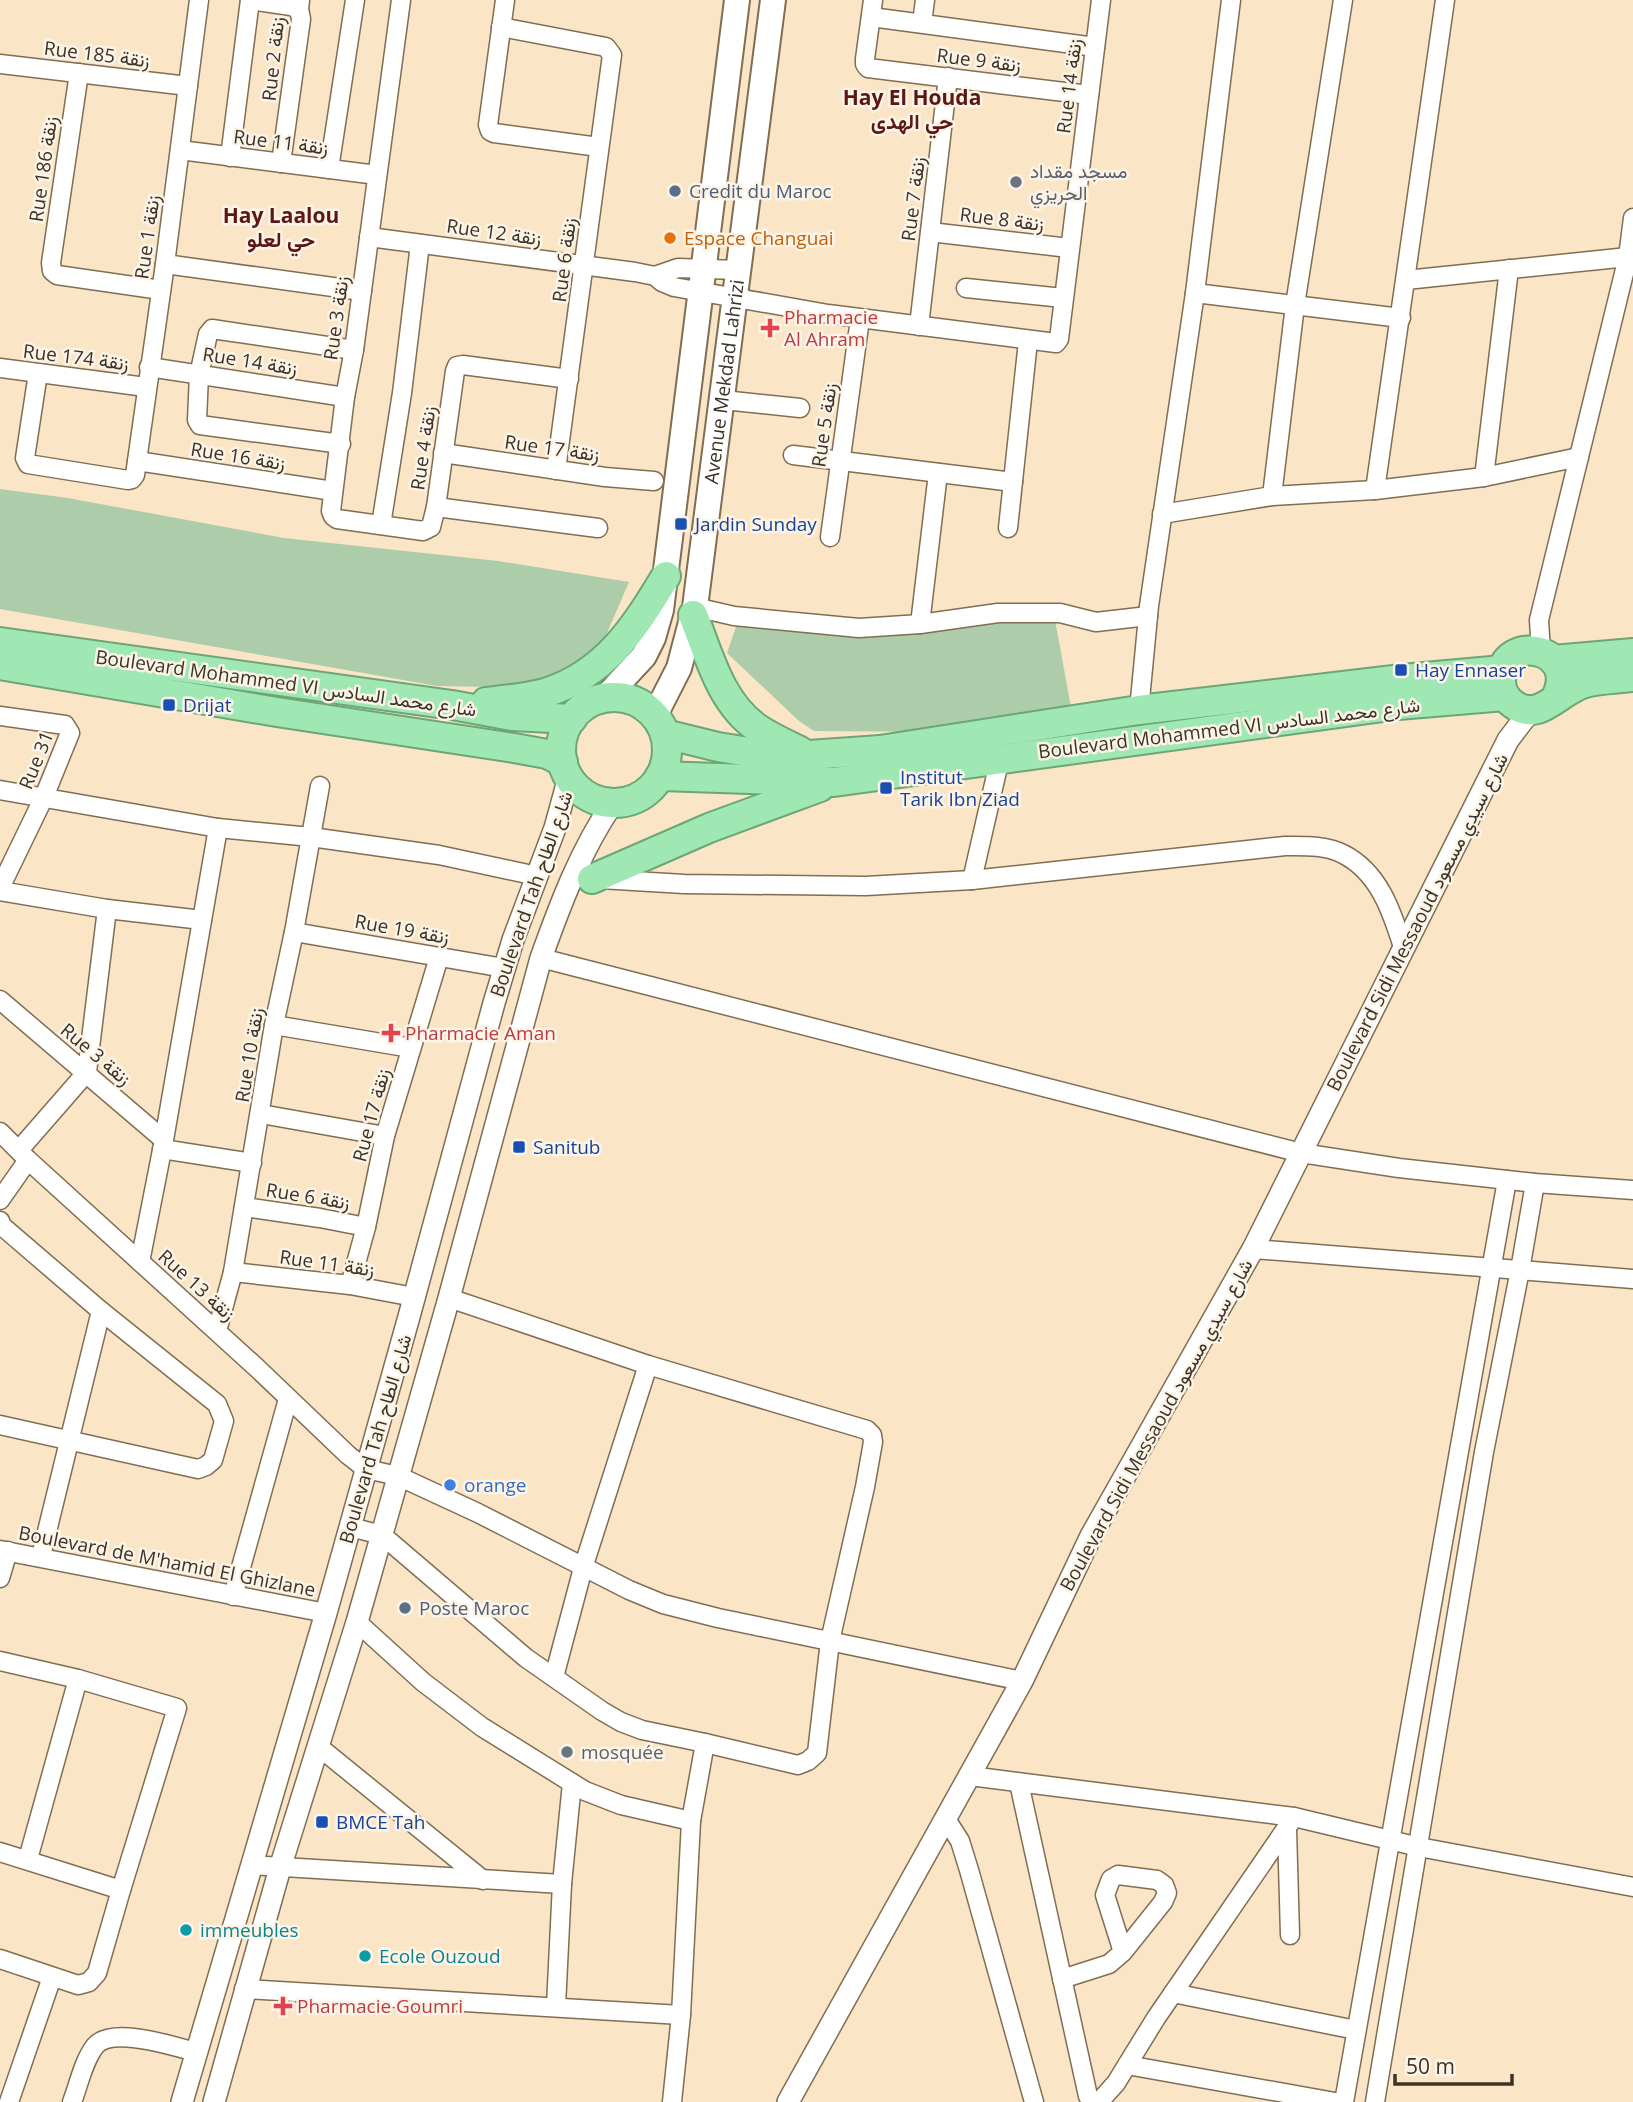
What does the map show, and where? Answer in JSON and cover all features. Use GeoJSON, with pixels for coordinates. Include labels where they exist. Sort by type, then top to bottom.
{"type":"FeatureCollection","features":[{"type":"Feature","properties":{"kind":"highway"},"geometry":{"type":"LineString","coordinates":[[452,705],[533,696],[575,680],[596,667],[621,643],[666,576]]}},
{"type":"Feature","properties":{"kind":"highway"},"geometry":{"type":"LineString","coordinates":[[694,611],[720,682],[740,713],[767,735],[809,755]]}},
{"type":"Feature","properties":{"kind":"highway","name":"Boulevard Mohammed VI شارع محمد السادس"},"geometry":{"type":"LineString","coordinates":[[0,642],[452,705],[512,716],[572,719]]}},
{"type":"Feature","properties":{"kind":"highway"},"geometry":{"type":"LineString","coordinates":[[1512,695],[1509,659],[1539,654],[1633,653]]}},
{"type":"Feature","properties":{"kind":"highway"},"geometry":{"type":"LineString","coordinates":[[1539,654],[1559,668],[1560,688],[1556,697]]}},
{"type":"Feature","properties":{"kind":"highway","name":"Boulevard Mohammed VI شارع محمد السادس"},"geometry":{"type":"LineString","coordinates":[[0,665],[547,754],[566,770]]}},
{"type":"Feature","properties":{"kind":"highway","name":"Boulevard Mohammed VI شارع محمد السادس"},"geometry":{"type":"LineString","coordinates":[[660,725],[718,747],[761,754],[809,755],[880,750],[1139,710],[1402,678],[1512,695],[1541,709],[1556,697],[1583,684],[1633,677]]}},
{"type":"Feature","properties":{"kind":"highway","name":"Boulevard Mohammed VI شارع محمد السادس"},"geometry":{"type":"LineString","coordinates":[[660,776],[834,782],[1398,705],[1512,695]]}},
{"type":"Feature","properties":{"kind":"highway"},"geometry":{"type":"LineString","coordinates":[[605,698],[630,699],[641,704],[660,725],[668,748],[666,763],[652,788],[627,801],[613,803],[585,794],[566,770],[562,744],[567,726],[581,709],[605,698]]}},
{"type":"Feature","properties":{"kind":"highway"},"geometry":{"type":"LineString","coordinates":[[582,878],[834,782]]}},
{"type":"Feature","properties":{"kind":"main road","name":"Avenue Mekdad Lahrizi"},"geometry":{"type":"LineString","coordinates":[[605,698],[644,656],[661,610],[737,0]]}},
{"type":"Feature","properties":{"kind":"main road","name":"Avenue Mekdad Lahrizi"},"geometry":{"type":"LineString","coordinates":[[660,725],[694,611],[773,0]]}},
{"type":"Feature","properties":{"kind":"street","name":"Rue 1 زنقة"},"geometry":{"type":"LineString","coordinates":[[38,373],[25,458],[27,464],[117,479],[132,479],[135,475],[165,264],[200,0]]}},
{"type":"Feature","properties":{"kind":"street"},"geometry":{"type":"LineString","coordinates":[[230,157],[250,0],[300,5]]}},
{"type":"Feature","properties":{"kind":"street"},"geometry":{"type":"LineString","coordinates":[[330,169],[355,0]]}},
{"type":"Feature","properties":{"kind":"street","name":"Rue 3 زنقة"},"geometry":{"type":"LineString","coordinates":[[381,525],[337,519],[331,511],[401,0]]}},
{"type":"Feature","properties":{"kind":"street"},"geometry":{"type":"LineString","coordinates":[[505,0],[488,125],[490,131],[599,147]]}},
{"type":"Feature","properties":{"kind":"street"},"geometry":{"type":"LineString","coordinates":[[922,23],[925,0]]}},
{"type":"Feature","properties":{"kind":"street","name":"Rue 14 زنقة"},"geometry":{"type":"LineString","coordinates":[[1028,341],[1056,343],[1059,339],[1101,0]]}},
{"type":"Feature","properties":{"kind":"street"},"geometry":{"type":"LineString","coordinates":[[1139,710],[1148,616],[1195,293],[1231,0]]}},
{"type":"Feature","properties":{"kind":"street"},"geometry":{"type":"LineString","coordinates":[[1272,496],[1295,305],[1343,0]]}},
{"type":"Feature","properties":{"kind":"street"},"geometry":{"type":"LineString","coordinates":[[1376,490],[1445,0]]}},
{"type":"Feature","properties":{"kind":"street","name":"Rue 2 زنقة"},"geometry":{"type":"LineString","coordinates":[[281,163],[301,19],[300,5]]}},
{"type":"Feature","properties":{"kind":"street"},"geometry":{"type":"LineString","coordinates":[[872,8],[922,23],[1095,47]]}},
{"type":"Feature","properties":{"kind":"street","name":"Rue 9 زنقة"},"geometry":{"type":"LineString","coordinates":[[872,8],[865,64],[868,68],[1089,95]]}},
{"type":"Feature","properties":{"kind":"street","name":"Rue 6 زنقة"},"geometry":{"type":"LineString","coordinates":[[502,27],[606,47],[612,55],[556,470]]}},
{"type":"Feature","properties":{"kind":"street","name":"Rue 185 زنقة"},"geometry":{"type":"LineString","coordinates":[[0,64],[188,86]]}},
{"type":"Feature","properties":{"kind":"street","name":"Rue 186 زنقة"},"geometry":{"type":"LineString","coordinates":[[79,73],[52,271],[57,275],[161,290]]}},
{"type":"Feature","properties":{"kind":"street","name":"Rue 7 زنقة"},"geometry":{"type":"LineString","coordinates":[[919,326],[948,77]]}},
{"type":"Feature","properties":{"kind":"street","name":"Rue 11 زنقة"},"geometry":{"type":"LineString","coordinates":[[180,150],[377,175]]}},
{"type":"Feature","properties":{"kind":"street"},"geometry":{"type":"LineString","coordinates":[[1539,654],[1539,620],[1628,257],[1633,218]]}},
{"type":"Feature","properties":{"kind":"street","name":"Rue 8 زنقة"},"geometry":{"type":"LineString","coordinates":[[930,232],[1069,248]]}},
{"type":"Feature","properties":{"kind":"street","name":"Rue 12 زنقة"},"geometry":{"type":"LineString","coordinates":[[369,237],[655,276],[678,268],[734,299]]}},
{"type":"Feature","properties":{"kind":"street"},"geometry":{"type":"LineString","coordinates":[[381,525],[402,393],[420,244]]}},
{"type":"Feature","properties":{"kind":"street"},"geometry":{"type":"LineString","coordinates":[[1406,279],[1628,257]]}},
{"type":"Feature","properties":{"kind":"street"},"geometry":{"type":"LineString","coordinates":[[165,264],[362,291]]}},
{"type":"Feature","properties":{"kind":"street"},"geometry":{"type":"LineString","coordinates":[[1483,477],[1509,269]]}},
{"type":"Feature","properties":{"kind":"street","name":"Rue 12 زنقة"},"geometry":{"type":"LineString","coordinates":[[703,281],[738,270]]}},
{"type":"Feature","properties":{"kind":"street"},"geometry":{"type":"LineString","coordinates":[[966,288],[1063,298]]}},
{"type":"Feature","properties":{"kind":"street"},"geometry":{"type":"LineString","coordinates":[[1195,293],[1401,318]]}},
{"type":"Feature","properties":{"kind":"street"},"geometry":{"type":"LineString","coordinates":[[734,299],[1028,341],[1008,528]]}},
{"type":"Feature","properties":{"kind":"street","name":"Rue 5 زنقة"},"geometry":{"type":"LineString","coordinates":[[830,537],[860,319]]}},
{"type":"Feature","properties":{"kind":"street"},"geometry":{"type":"LineString","coordinates":[[341,444],[200,425],[197,420],[199,375],[208,334],[212,329],[354,350]]}},
{"type":"Feature","properties":{"kind":"street","name":"Rue 4 زنقة"},"geometry":{"type":"LineString","coordinates":[[381,525],[423,531],[429,530],[433,525],[457,366],[569,379]]}},
{"type":"Feature","properties":{"kind":"street","name":"Rue 14 زنقة"},"geometry":{"type":"LineString","coordinates":[[149,367],[345,397]]}},
{"type":"Feature","properties":{"kind":"street","name":"Rue 174 زنقة"},"geometry":{"type":"LineString","coordinates":[[0,368],[146,387]]}},
{"type":"Feature","properties":{"kind":"street"},"geometry":{"type":"LineString","coordinates":[[723,400],[800,408]]}},
{"type":"Feature","properties":{"kind":"street","name":"Rue 17 زنقة"},"geometry":{"type":"LineString","coordinates":[[443,453],[654,481]]}},
{"type":"Feature","properties":{"kind":"street"},"geometry":{"type":"LineString","coordinates":[[793,455],[1013,482]]}},
{"type":"Feature","properties":{"kind":"street"},"geometry":{"type":"LineString","coordinates":[[1162,514],[1272,496],[1376,490],[1483,477],[1579,457]]}},
{"type":"Feature","properties":{"kind":"street","name":"Rue 16 زنقة"},"geometry":{"type":"LineString","coordinates":[[137,461],[333,491]]}},
{"type":"Feature","properties":{"kind":"street"},"geometry":{"type":"LineString","coordinates":[[920,624],[938,473]]}},
{"type":"Feature","properties":{"kind":"street"},"geometry":{"type":"LineString","coordinates":[[436,507],[598,528]]}},
{"type":"Feature","properties":{"kind":"street"},"geometry":{"type":"LineString","coordinates":[[694,611],[859,628],[920,624],[998,612],[1060,613],[1096,622],[1148,616]]}},
{"type":"Feature","properties":{"kind":"street","name":"Boulevard Sidi Messaoud شارع سيدي مسعود"},"geometry":{"type":"LineString","coordinates":[[788,2102],[1023,1681],[1091,1536],[1253,1249],[1508,740],[1512,695]]}},
{"type":"Feature","properties":{"kind":"street","name":"Rue 31"},"geometry":{"type":"LineString","coordinates":[[0,716],[65,725],[70,729],[44,797],[0,889]]}},
{"type":"Feature","properties":{"kind":"street"},"geometry":{"type":"LineString","coordinates":[[972,880],[1000,758]]}},
{"type":"Feature","properties":{"kind":"street","name":"Boulevard Tah شارع الطاح"},"geometry":{"type":"LineString","coordinates":[[182,2102],[326,1613],[504,968],[555,828],[566,770]]}},
{"type":"Feature","properties":{"kind":"street","name":"Rue 10 زنقة"},"geometry":{"type":"LineString","coordinates":[[217,1331],[233,1272],[274,1025],[320,786]]}},
{"type":"Feature","properties":{"kind":"street"},"geometry":{"type":"LineString","coordinates":[[0,790],[218,828],[311,837],[439,855],[537,876]]}},
{"type":"Feature","properties":{"kind":"street","name":"Boulevard Tah شارع الطاح"},"geometry":{"type":"LineString","coordinates":[[214,2102],[244,1989],[382,1535],[541,958],[582,878],[586,850],[613,803]]}},
{"type":"Feature","properties":{"kind":"street"},"geometry":{"type":"LineString","coordinates":[[140,1262],[218,828]]}},
{"type":"Feature","properties":{"kind":"street"},"geometry":{"type":"LineString","coordinates":[[582,878],[684,884],[866,886],[972,880],[1285,846],[1315,846],[1343,854],[1370,874],[1390,906],[1404,947]]}},
{"type":"Feature","properties":{"kind":"street"},"geometry":{"type":"LineString","coordinates":[[0,889],[107,909],[202,920]]}},
{"type":"Feature","properties":{"kind":"street"},"geometry":{"type":"LineString","coordinates":[[0,1200],[23,1155],[87,1072],[107,909]]}},
{"type":"Feature","properties":{"kind":"street","name":"Rue 19 زنقة"},"geometry":{"type":"LineString","coordinates":[[294,932],[504,968]]}},
{"type":"Feature","properties":{"kind":"street","name":"Rue 17 زنقة"},"geometry":{"type":"LineString","coordinates":[[350,1286],[366,1227],[385,1136],[439,957]]}},
{"type":"Feature","properties":{"kind":"street"},"geometry":{"type":"LineString","coordinates":[[541,958],[1301,1153],[1399,1168],[1535,1183],[1633,1190]]}},
{"type":"Feature","properties":{"kind":"street","name":"Rue 3 زنقة"},"geometry":{"type":"LineString","coordinates":[[0,1000],[87,1072],[163,1145]]}},
{"type":"Feature","properties":{"kind":"street"},"geometry":{"type":"LineString","coordinates":[[274,1025],[411,1048]]}},
{"type":"Feature","properties":{"kind":"street"},"geometry":{"type":"LineString","coordinates":[[261,1114],[385,1136]]}},
{"type":"Feature","properties":{"kind":"street","name":"Rue 13 زنقة"},"geometry":{"type":"LineString","coordinates":[[0,1132],[366,1469]]}},
{"type":"Feature","properties":{"kind":"street"},"geometry":{"type":"LineString","coordinates":[[163,1145],[251,1163]]}},
{"type":"Feature","properties":{"kind":"street"},"geometry":{"type":"LineString","coordinates":[[1344,2102],[1507,1180]]}},
{"type":"Feature","properties":{"kind":"street"},"geometry":{"type":"LineString","coordinates":[[1375,2102],[1484,1452],[1535,1183]]}},
{"type":"Feature","properties":{"kind":"street","name":"Rue 6 زنقة"},"geometry":{"type":"LineString","coordinates":[[244,1207],[366,1227]]}},
{"type":"Feature","properties":{"kind":"street"},"geometry":{"type":"LineString","coordinates":[[0,1425],[198,1469],[213,1460],[223,1421],[217,1404],[1,1228]]}},
{"type":"Feature","properties":{"kind":"street"},"geometry":{"type":"LineString","coordinates":[[1253,1249],[1633,1279]]}},
{"type":"Feature","properties":{"kind":"street","name":"Rue 11 زنقة"},"geometry":{"type":"LineString","coordinates":[[233,1272],[350,1286],[414,1297]]}},
{"type":"Feature","properties":{"kind":"street"},"geometry":{"type":"LineString","coordinates":[[350,1527],[382,1535],[526,1658],[621,1722],[642,1731],[705,1742],[798,1765],[817,1753],[830,1641],[866,1487],[872,1435],[867,1430],[648,1365],[449,1298]]}},
{"type":"Feature","properties":{"kind":"street"},"geometry":{"type":"LineString","coordinates":[[41,1556],[101,1311]]}},
{"type":"Feature","properties":{"kind":"street"},"geometry":{"type":"LineString","coordinates":[[554,1677],[583,1568],[648,1365]]}},
{"type":"Feature","properties":{"kind":"street"},"geometry":{"type":"LineString","coordinates":[[233,1596],[288,1399]]}},
{"type":"Feature","properties":{"kind":"street"},"geometry":{"type":"LineString","coordinates":[[366,1469],[398,1476],[478,1513],[583,1568],[663,1604],[718,1618],[1023,1681]]}},
{"type":"Feature","properties":{"kind":"street"},"geometry":{"type":"LineString","coordinates":[[0,1578],[4,1550]]}},
{"type":"Feature","properties":{"kind":"street","name":"Boulevard de M'hamid El Ghizlane"},"geometry":{"type":"LineString","coordinates":[[4,1550],[326,1613]]}},
{"type":"Feature","properties":{"kind":"street"},"geometry":{"type":"LineString","coordinates":[[357,1622],[423,1682],[482,1727],[572,1783],[599,1798],[691,1821]]}},
{"type":"Feature","properties":{"kind":"street"},"geometry":{"type":"LineString","coordinates":[[0,1661],[78,1679],[177,1708],[97,1973],[89,1982],[78,1985],[0,1959]]}},
{"type":"Feature","properties":{"kind":"street"},"geometry":{"type":"LineString","coordinates":[[28,1859],[78,1679]]}},
{"type":"Feature","properties":{"kind":"street"},"geometry":{"type":"LineString","coordinates":[[673,2102],[681,2015],[691,1821],[705,1742]]}},
{"type":"Feature","properties":{"kind":"street"},"geometry":{"type":"LineString","coordinates":[[319,1747],[483,1880]]}},
{"type":"Feature","properties":{"kind":"street"},"geometry":{"type":"LineString","coordinates":[[970,1776],[1290,1823],[1633,1887]]}},
{"type":"Feature","properties":{"kind":"street"},"geometry":{"type":"LineString","coordinates":[[556,2007],[562,1884],[572,1783]]}},
{"type":"Feature","properties":{"kind":"street"},"geometry":{"type":"LineString","coordinates":[[1019,1783],[1091,2102]]}},
{"type":"Feature","properties":{"kind":"street"},"geometry":{"type":"LineString","coordinates":[[946,1819],[960,1841],[970,1870],[1034,2102]]}},
{"type":"Feature","properties":{"kind":"street"},"geometry":{"type":"LineString","coordinates":[[1290,1823],[1290,1936]]}},
{"type":"Feature","properties":{"kind":"street"},"geometry":{"type":"LineString","coordinates":[[1099,2102],[1116,2082],[1173,1993],[1290,1823]]}},
{"type":"Feature","properties":{"kind":"street"},"geometry":{"type":"LineString","coordinates":[[0,1852],[121,1890]]}},
{"type":"Feature","properties":{"kind":"street"},"geometry":{"type":"LineString","coordinates":[[251,1865],[562,1884]]}},
{"type":"Feature","properties":{"kind":"street"},"geometry":{"type":"LineString","coordinates":[[1062,1979],[1109,1964],[1124,1952]]}},
{"type":"Feature","properties":{"kind":"street"},"geometry":{"type":"LineString","coordinates":[[9,2102],[8,2079],[52,1977]]}},
{"type":"Feature","properties":{"kind":"street"},"geometry":{"type":"LineString","coordinates":[[244,1989],[681,2015]]}},
{"type":"Feature","properties":{"kind":"street"},"geometry":{"type":"LineString","coordinates":[[1173,1993],[1356,2030]]}},
{"type":"Feature","properties":{"kind":"street"},"geometry":{"type":"LineString","coordinates":[[72,2102],[90,2054],[103,2040],[124,2037],[147,2040],[195,2052]]}},
{"type":"Feature","properties":{"kind":"street"},"geometry":{"type":"LineString","coordinates":[[1127,2065],[1335,2102]]}},
{"type":"Feature","properties":{"kind":"green space"},"geometry":{"type":"Polygon","coordinates":[[[0,489],[68,498],[284,538],[498,561],[629,582],[601,647],[558,677],[489,687],[437,686],[0,609],[0,489]]]}},
{"type":"Feature","properties":{"kind":"green space"},"geometry":{"type":"Polygon","coordinates":[[[1053,609],[1073,718],[947,732],[814,731],[799,721],[727,653],[738,621],[861,630],[1053,609]]]}},
{"type":"Feature","properties":{"kind":"place","name":"مسجد مقداد الحريزي"},"geometry":{"type":"Point","coordinates":[1016,182]}},
{"type":"Feature","properties":{"kind":"place","name":"Credit du Maroc"},"geometry":{"type":"Point","coordinates":[675,191]}},
{"type":"Feature","properties":{"kind":"place","name":"Espace Changuai"},"geometry":{"type":"Point","coordinates":[670,238]}},
{"type":"Feature","properties":{"kind":"place","name":"Pharmacie Al Ahram"},"geometry":{"type":"Point","coordinates":[770,328]}},
{"type":"Feature","properties":{"kind":"place","name":"Jardin Sunday"},"geometry":{"type":"Point","coordinates":[681,524]}},
{"type":"Feature","properties":{"kind":"place","name":"Hay Ennaser"},"geometry":{"type":"Point","coordinates":[1401,670]}},
{"type":"Feature","properties":{"kind":"place","name":"Drijat"},"geometry":{"type":"Point","coordinates":[169,705]}},
{"type":"Feature","properties":{"kind":"place","name":"Institut Tarik Ibn Ziad"},"geometry":{"type":"Point","coordinates":[886,788]}},
{"type":"Feature","properties":{"kind":"place","name":"Pharmacie Aman"},"geometry":{"type":"Point","coordinates":[391,1033]}},
{"type":"Feature","properties":{"kind":"place","name":"Sanitub"},"geometry":{"type":"Point","coordinates":[519,1147]}},
{"type":"Feature","properties":{"kind":"place","name":"orange"},"geometry":{"type":"Point","coordinates":[450,1485]}},
{"type":"Feature","properties":{"kind":"place","name":"Poste Maroc"},"geometry":{"type":"Point","coordinates":[405,1608]}},
{"type":"Feature","properties":{"kind":"place","name":"mosquée"},"geometry":{"type":"Point","coordinates":[567,1752]}},
{"type":"Feature","properties":{"kind":"place","name":"BMCE Tah"},"geometry":{"type":"Point","coordinates":[322,1822]}},
{"type":"Feature","properties":{"kind":"place","name":"immeubles"},"geometry":{"type":"Point","coordinates":[186,1930]}},
{"type":"Feature","properties":{"kind":"place","name":"Ecole Ouzoud"},"geometry":{"type":"Point","coordinates":[365,1956]}},
{"type":"Feature","properties":{"kind":"place","name":"Pharmacie Goumri"},"geometry":{"type":"Point","coordinates":[283,2006]}},
{"type":"Feature","properties":{"kind":"district","name":"Hay El Houda حي الهدى"},"geometry":{"type":"Point","coordinates":[912,110]}},
{"type":"Feature","properties":{"kind":"district","name":"Hay Laalou حي لعلو"},"geometry":{"type":"Point","coordinates":[281,228]}}]}
